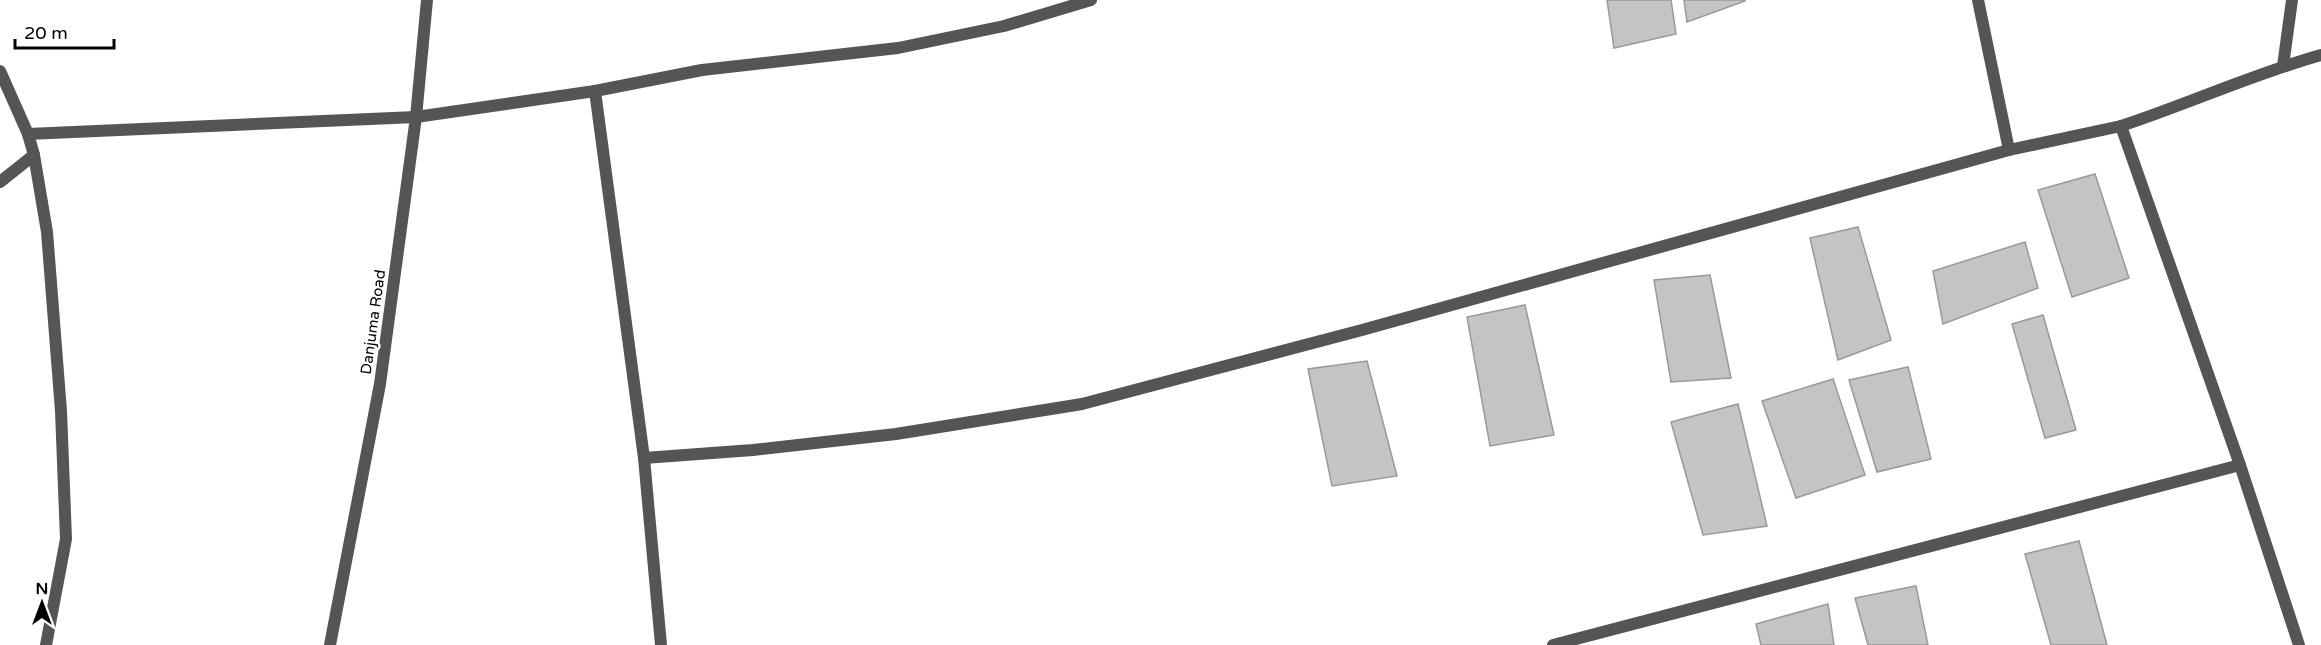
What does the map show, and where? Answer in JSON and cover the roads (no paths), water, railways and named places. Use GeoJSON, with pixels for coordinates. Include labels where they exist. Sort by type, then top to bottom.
{"type":"FeatureCollection","features":[{"type":"Feature","properties":{"kind":"street","name":"Danjuma Road"},"geometry":{"type":"LineString","coordinates":[[330,645],[380,384],[416,117],[427,0]]}},
{"type":"Feature","properties":{"kind":"street"},"geometry":{"type":"LineString","coordinates":[[28,134],[416,117],[595,91],[702,70],[898,48],[1004,26],[1091,0]]}},
{"type":"Feature","properties":{"kind":"street"},"geometry":{"type":"LineString","coordinates":[[1978,0],[2009,150]]}},
{"type":"Feature","properties":{"kind":"street"},"geometry":{"type":"LineString","coordinates":[[2283,66],[2292,0]]}},
{"type":"Feature","properties":{"kind":"street"},"geometry":{"type":"LineString","coordinates":[[644,458],[753,450],[896,434],[1082,404],[1362,330],[2009,150],[2121,126],[2182,106],[2283,66],[2321,55]]}},
{"type":"Feature","properties":{"kind":"street"},"geometry":{"type":"LineString","coordinates":[[0,71],[28,134],[34,155],[47,232],[61,411],[66,539],[46,645]]}},
{"type":"Feature","properties":{"kind":"street"},"geometry":{"type":"LineString","coordinates":[[595,91],[644,458],[661,645]]}},
{"type":"Feature","properties":{"kind":"street"},"geometry":{"type":"LineString","coordinates":[[2121,126],[2240,465],[2299,645]]}},
{"type":"Feature","properties":{"kind":"street"},"geometry":{"type":"LineString","coordinates":[[0,182],[34,155]]}},
{"type":"Feature","properties":{"kind":"street"},"geometry":{"type":"LineString","coordinates":[[1553,645],[2240,465]]}}]}
